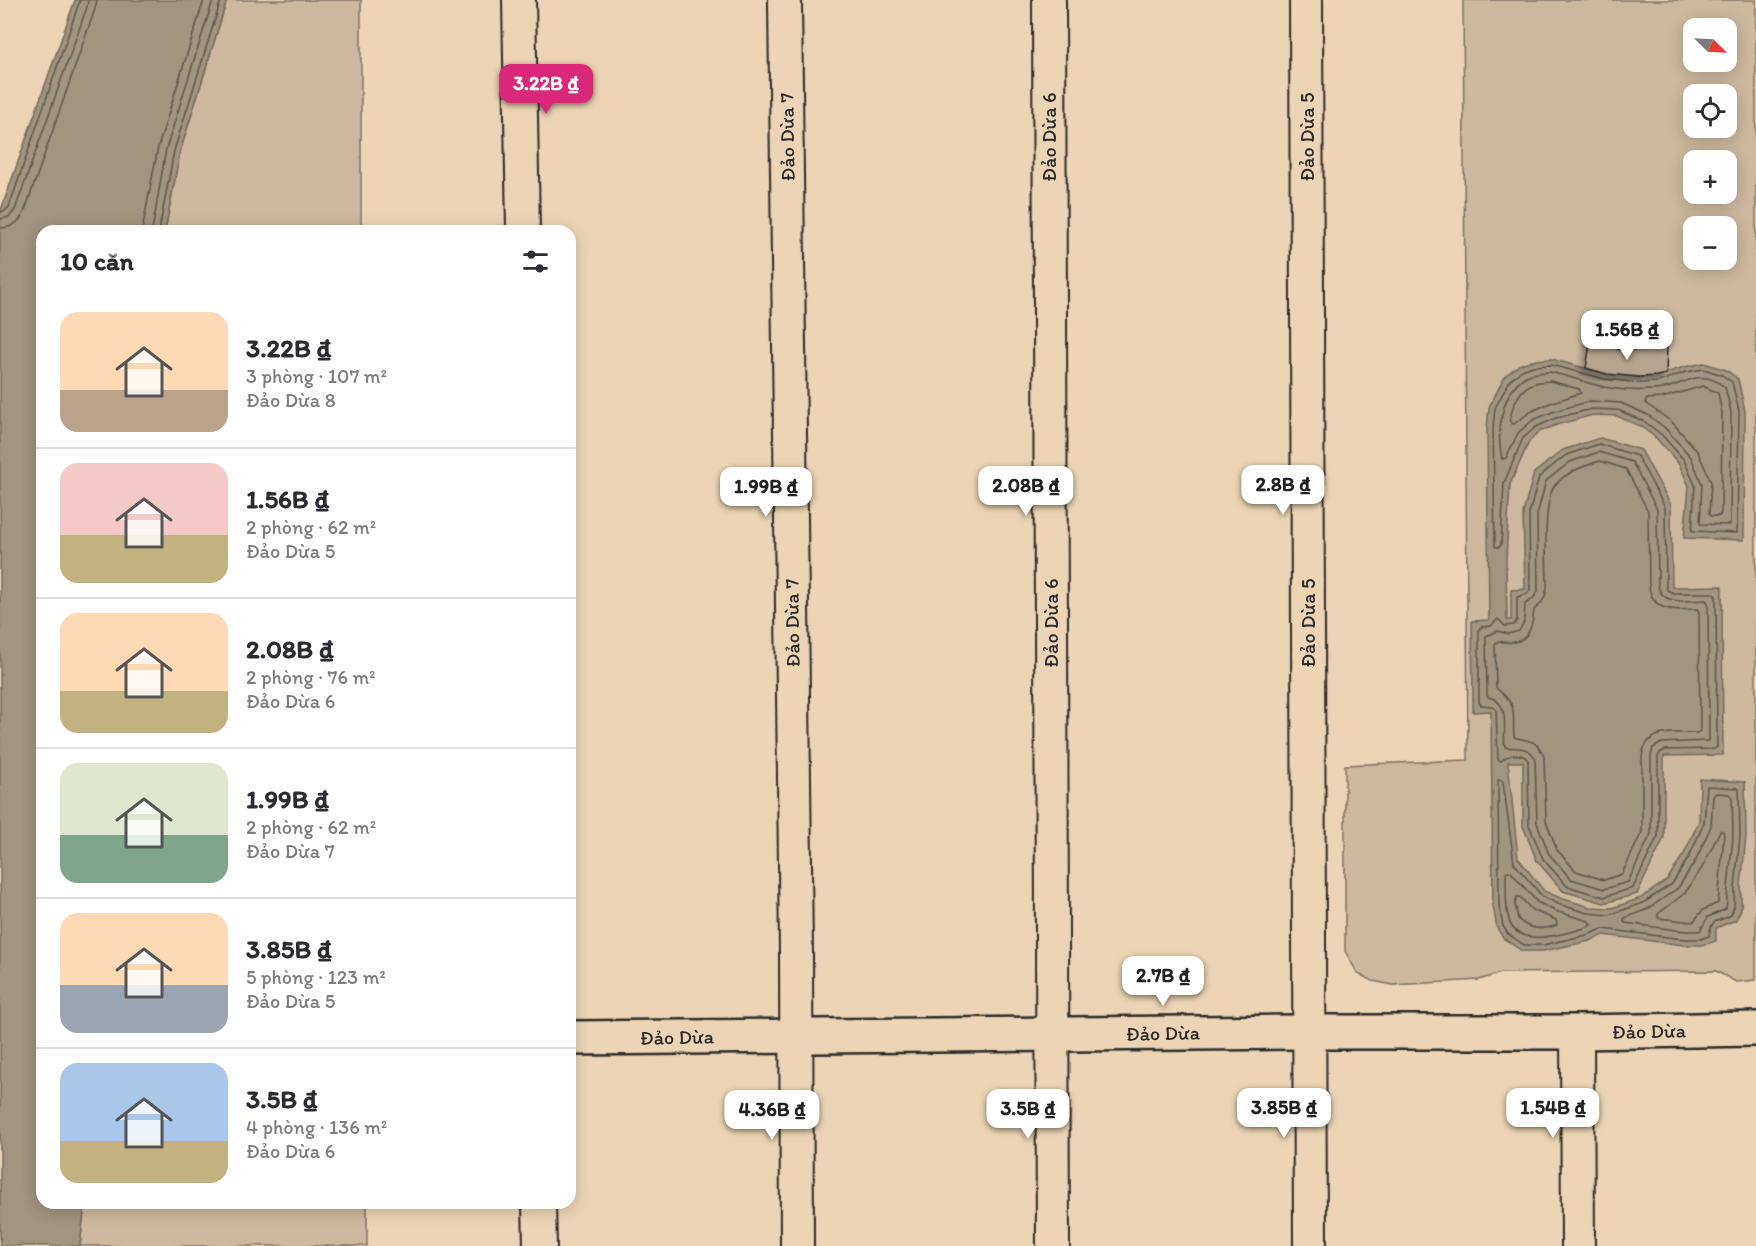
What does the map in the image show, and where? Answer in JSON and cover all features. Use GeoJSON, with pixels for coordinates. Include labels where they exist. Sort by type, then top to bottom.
{"type":"FeatureCollection","features":[{"type":"Feature","properties":{"kind":"street"},"geometry":{"type":"LineString","coordinates":[[519,0],[523,225]]}},
{"type":"Feature","properties":{"kind":"street","name":"Đảo Dừa 7"},"geometry":{"type":"LineString","coordinates":[[785,0],[797,1036],[797,1246]]}},
{"type":"Feature","properties":{"kind":"street","name":"Đảo Dừa 6"},"geometry":{"type":"LineString","coordinates":[[1049,0],[1053,1246]]}},
{"type":"Feature","properties":{"kind":"street","name":"Đảo Dừa 5"},"geometry":{"type":"LineString","coordinates":[[1306,0],[1310,1246]]}},
{"type":"Feature","properties":{"kind":"street","name":"Đảo Dừa"},"geometry":{"type":"LineString","coordinates":[[576,1038],[1756,1029]]}},
{"type":"Feature","properties":{"kind":"street"},"geometry":{"type":"LineString","coordinates":[[1577,1032],[1578,1246]]}},
{"type":"Feature","properties":{"kind":"street"},"geometry":{"type":"LineString","coordinates":[[539,1209],[540,1246]]}},
{"type":"Feature","properties":{"kind":"shaded area"},"geometry":{"type":"Polygon","coordinates":[[[227,0],[361,0],[361,225],[166,225],[180,152],[227,0]]]}},
{"type":"Feature","properties":{"kind":"shaded area"},"geometry":{"type":"Polygon","coordinates":[[[1463,0],[1756,0],[1756,980],[1736,982],[1716,971],[1501,973],[1479,980],[1393,985],[1373,981],[1358,974],[1345,951],[1345,765],[1468,760],[1463,0]]]}},
{"type":"Feature","properties":{"kind":"shaded area"},"geometry":{"type":"Polygon","coordinates":[[[84,1209],[367,1209],[367,1246],[80,1246],[84,1209]]]}},
{"type":"Feature","properties":{"kind":"water"},"geometry":{"type":"Polygon","coordinates":[[[75,0],[227,0],[180,152],[166,225],[36,225],[36,1209],[84,1209],[80,1246],[0,1246],[0,213],[75,0]]]}},
{"type":"Feature","properties":{"kind":"water"},"geometry":{"type":"Polygon","coordinates":[[[1551,359],[1607,374],[1639,377],[1657,376],[1704,363],[1726,370],[1738,379],[1745,411],[1744,540],[1684,538],[1689,486],[1679,464],[1657,439],[1642,427],[1617,416],[1593,415],[1539,432],[1529,442],[1510,484],[1506,561],[1507,620],[1511,620],[1511,590],[1525,589],[1523,513],[1534,473],[1563,450],[1600,438],[1641,450],[1671,505],[1672,587],[1722,586],[1723,755],[1664,756],[1664,838],[1637,894],[1604,903],[1563,891],[1537,861],[1523,826],[1523,762],[1508,762],[1518,858],[1544,891],[1590,907],[1612,908],[1641,898],[1667,880],[1684,854],[1699,821],[1700,779],[1745,782],[1746,836],[1741,909],[1736,920],[1716,928],[1716,941],[1702,945],[1684,945],[1604,935],[1590,941],[1543,951],[1522,951],[1503,938],[1497,928],[1493,906],[1491,711],[1473,712],[1472,621],[1489,620],[1487,428],[1489,407],[1505,376],[1519,365],[1532,360],[1551,359]]]}},
{"type":"Feature","properties":{"kind":"building"},"geometry":{"type":"Polygon","coordinates":[[[1591,338],[1620,350],[1667,346],[1666,374],[1639,377],[1607,374],[1586,368],[1591,338]]]}}]}
